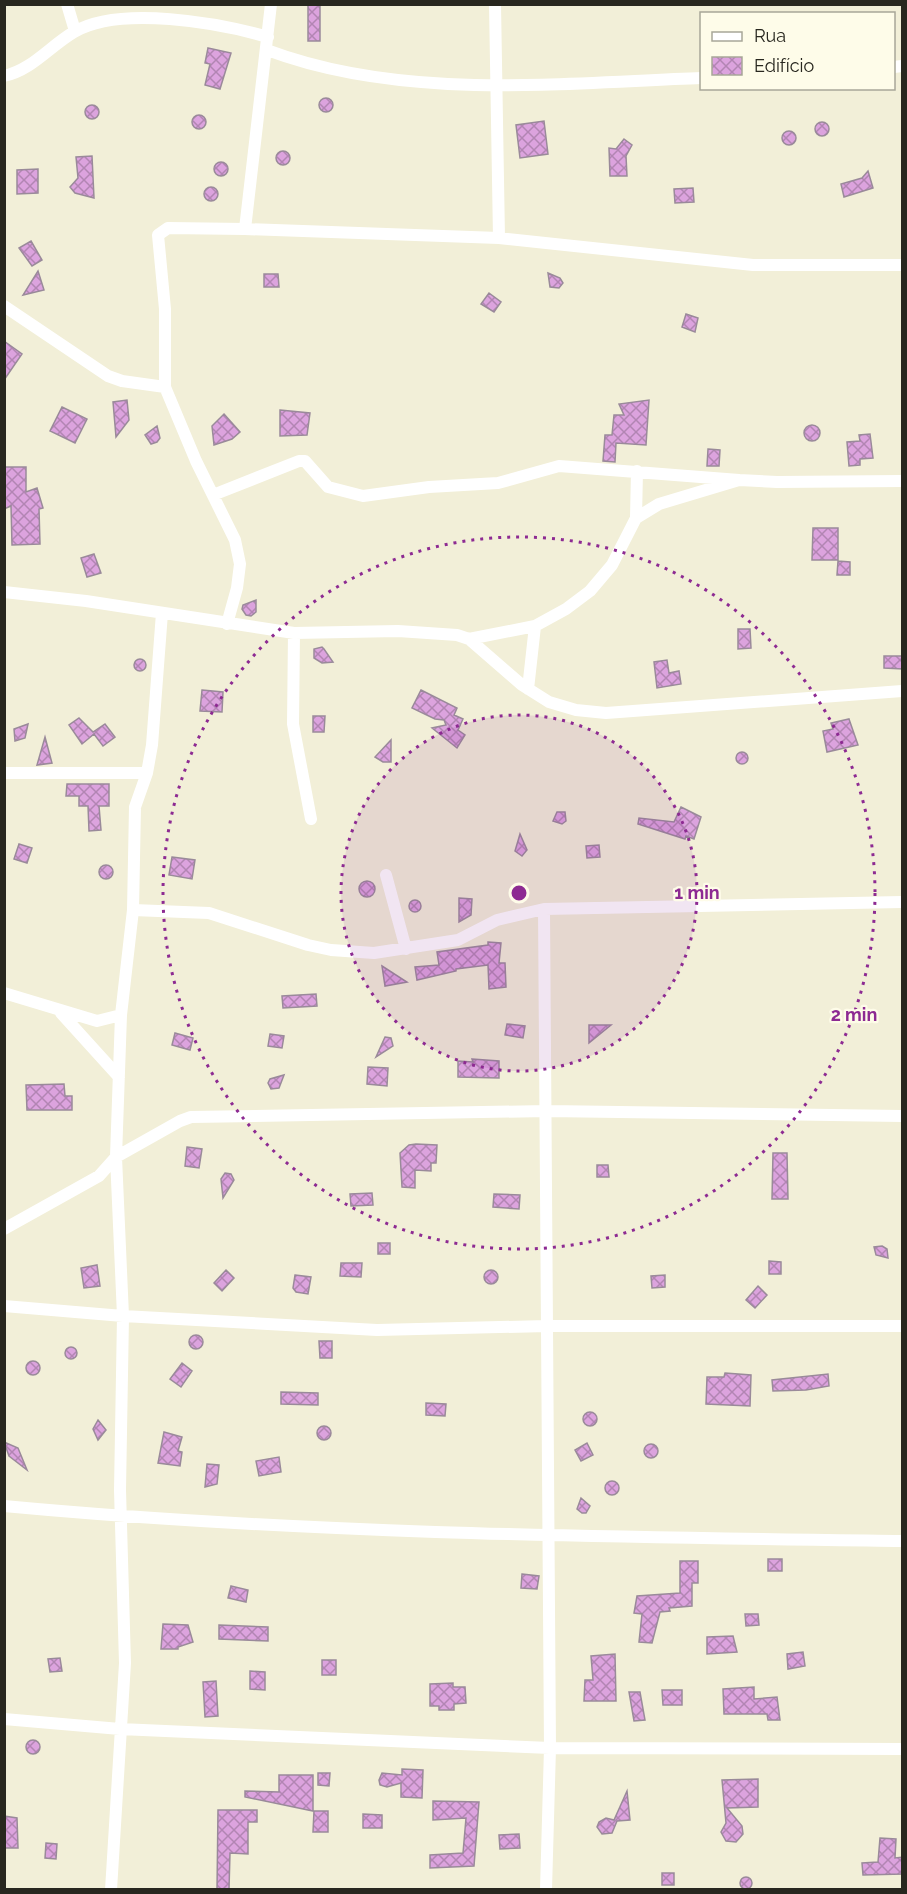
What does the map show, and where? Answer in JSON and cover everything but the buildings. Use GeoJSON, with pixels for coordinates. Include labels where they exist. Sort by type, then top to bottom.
{"type":"FeatureCollection","features":[{"type":"Feature","properties":{"kind":"street"},"geometry":{"type":"LineString","coordinates":[[66,4],[75,31]]}},
{"type":"Feature","properties":{"kind":"street"},"geometry":{"type":"LineString","coordinates":[[245,229],[271,4]]}},
{"type":"Feature","properties":{"kind":"street"},"geometry":{"type":"LineString","coordinates":[[495,4],[499,238]]}},
{"type":"Feature","properties":{"kind":"street"},"geometry":{"type":"LineString","coordinates":[[4,76],[24,69],[75,31],[120,20],[208,23],[268,36]]}},
{"type":"Feature","properties":{"kind":"street"},"geometry":{"type":"LineString","coordinates":[[267,50],[306,64],[367,77],[498,85],[700,78]]}},
{"type":"Feature","properties":{"kind":"street"},"geometry":{"type":"LineString","coordinates":[[227,624],[237,588],[240,564],[235,540],[165,387],[165,309],[158,235],[168,228],[499,238],[753,265],[903,265]]}},
{"type":"Feature","properties":{"kind":"street"},"geometry":{"type":"LineString","coordinates":[[4,306],[108,376],[122,381],[165,387]]}},
{"type":"Feature","properties":{"kind":"street"},"geometry":{"type":"LineString","coordinates":[[213,495],[299,462],[305,462],[328,487],[363,496],[429,487],[498,483],[559,466],[777,482],[903,481]]}},
{"type":"Feature","properties":{"kind":"street"},"geometry":{"type":"LineString","coordinates":[[4,592],[87,601],[294,633],[427,632],[469,639],[535,626],[566,609],[590,591],[612,565],[636,518],[637,471]]}},
{"type":"Feature","properties":{"kind":"street"},"geometry":{"type":"LineString","coordinates":[[636,518],[659,504],[739,480]]}},
{"type":"Feature","properties":{"kind":"street"},"geometry":{"type":"LineString","coordinates":[[111,1890],[125,1663],[120,1517],[123,1316],[116,1157],[119,1077],[122,1015],[133,910],[135,807],[147,773],[157,705],[162,613]]}},
{"type":"Feature","properties":{"kind":"street"},"geometry":{"type":"LineString","coordinates":[[528,689],[535,626]]}},
{"type":"Feature","properties":{"kind":"street"},"geometry":{"type":"LineString","coordinates":[[294,633],[293,724],[312,819]]}},
{"type":"Feature","properties":{"kind":"street"},"geometry":{"type":"LineString","coordinates":[[469,639],[528,689],[549,702],[576,710],[606,713],[903,691]]}},
{"type":"Feature","properties":{"kind":"street"},"geometry":{"type":"LineString","coordinates":[[4,773],[147,773]]}},
{"type":"Feature","properties":{"kind":"street"},"geometry":{"type":"LineString","coordinates":[[386,875],[406,949]]}},
{"type":"Feature","properties":{"kind":"street"},"geometry":{"type":"LineString","coordinates":[[133,910],[209,913],[309,945],[331,950],[374,953],[459,939],[497,920],[544,909],[903,902]]}},
{"type":"Feature","properties":{"kind":"street"},"geometry":{"type":"LineString","coordinates":[[544,909],[550,1748],[546,1890]]}},
{"type":"Feature","properties":{"kind":"street"},"geometry":{"type":"LineString","coordinates":[[4,993],[60,1012],[97,1021],[122,1015]]}},
{"type":"Feature","properties":{"kind":"street"},"geometry":{"type":"LineString","coordinates":[[60,1012],[119,1077]]}},
{"type":"Feature","properties":{"kind":"street"},"geometry":{"type":"LineString","coordinates":[[4,1229],[99,1176],[116,1157],[180,1120],[191,1117],[547,1112],[903,1116]]}},
{"type":"Feature","properties":{"kind":"street"},"geometry":{"type":"LineString","coordinates":[[4,1306],[123,1316],[377,1330],[547,1326],[903,1326]]}},
{"type":"Feature","properties":{"kind":"street"},"geometry":{"type":"LineString","coordinates":[[4,1506],[120,1517],[549,1536],[903,1541]]}},
{"type":"Feature","properties":{"kind":"street"},"geometry":{"type":"LineString","coordinates":[[4,1719],[120,1729],[550,1748],[903,1749]]}}]}
